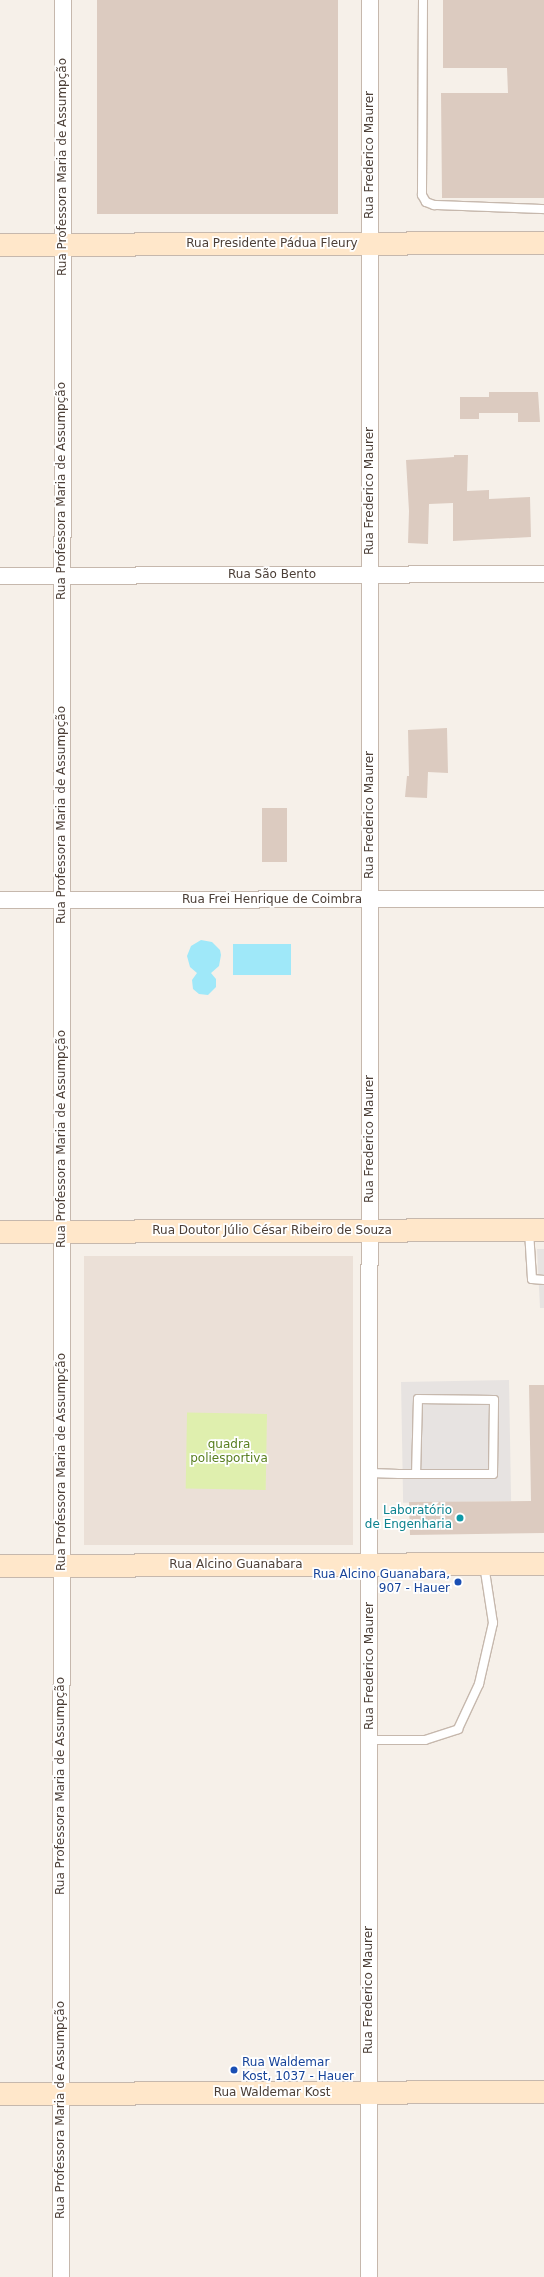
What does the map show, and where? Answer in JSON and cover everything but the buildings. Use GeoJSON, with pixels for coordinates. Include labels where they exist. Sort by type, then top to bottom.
{"type":"FeatureCollection","features":[{"type":"Feature","properties":{"kind":"street","name":"Rua Professora Maria de Assumpção"},"geometry":{"type":"LineString","coordinates":[[61,2277],[63,0]]}},
{"type":"Feature","properties":{"kind":"street","name":"Rua Frederico Maurer"},"geometry":{"type":"LineString","coordinates":[[369,2277],[370,0]]}},
{"type":"Feature","properties":{"kind":"street","name":"Rua Presidente Pádua Fleury"},"geometry":{"type":"LineString","coordinates":[[0,245],[544,243]]}},
{"type":"Feature","properties":{"kind":"street","name":"Rua São Bento"},"geometry":{"type":"LineString","coordinates":[[0,576],[544,574]]}},
{"type":"Feature","properties":{"kind":"street","name":"Rua Frei Henrique de Coimbra"},"geometry":{"type":"LineString","coordinates":[[0,900],[544,899]]}},
{"type":"Feature","properties":{"kind":"street","name":"Rua Doutor Júlio César Ribeiro de Souza"},"geometry":{"type":"LineString","coordinates":[[0,1232],[537,1230]]}},
{"type":"Feature","properties":{"kind":"street","name":"Rua Alcino Guanabara"},"geometry":{"type":"LineString","coordinates":[[0,1566],[544,1564]]}},
{"type":"Feature","properties":{"kind":"street","name":"Rua Waldemar Kost"},"geometry":{"type":"LineString","coordinates":[[0,2094],[544,2092]]}},
{"type":"Feature","properties":{"kind":"lane"},"geometry":{"type":"LineString","coordinates":[[423,0],[422,194],[426,202],[434,205],[544,209]]}},
{"type":"Feature","properties":{"kind":"lane"},"geometry":{"type":"LineString","coordinates":[[537,1230],[532,1280],[544,1280]]}},
{"type":"Feature","properties":{"kind":"lane"},"geometry":{"type":"LineString","coordinates":[[370,1473],[493,1474],[494,1400],[418,1399],[416,1473]]}},
{"type":"Feature","properties":{"kind":"lane"},"geometry":{"type":"LineString","coordinates":[[370,1740],[425,1740],[458,1729],[479,1684],[493,1623],[484,1564]]}},
{"type":"Feature","properties":{"kind":"shaded area"},"geometry":{"type":"Polygon","coordinates":[[[537,1249],[544,1249],[544,1308],[540,1308],[537,1249]]]}},
{"type":"Feature","properties":{"kind":"shaded area"},"geometry":{"type":"Polygon","coordinates":[[[84,1256],[353,1256],[353,1545],[84,1545],[84,1256]]]}},
{"type":"Feature","properties":{"kind":"shaded area"},"geometry":{"type":"Polygon","coordinates":[[[509,1380],[511,1501],[403,1503],[401,1382],[509,1380]]]}},
{"type":"Feature","properties":{"kind":"green space","name":"quadra poliesportiva"},"geometry":{"type":"Polygon","coordinates":[[[187,1413],[267,1414],[266,1490],[186,1489],[187,1413]]]}},
{"type":"Feature","properties":{"kind":"water"},"geometry":{"type":"Polygon","coordinates":[[[201,940],[212,942],[220,950],[221,955],[219,966],[211,973],[216,979],[216,987],[208,995],[199,994],[193,989],[192,980],[197,973],[190,967],[187,956],[191,946],[201,940]]]}},
{"type":"Feature","properties":{"kind":"water"},"geometry":{"type":"Polygon","coordinates":[[[233,944],[291,944],[291,975],[233,975],[233,944]]]}},
{"type":"Feature","properties":{"kind":"place","name":"Laboratório de Engenharia"},"geometry":{"type":"Point","coordinates":[460,1518]}},
{"type":"Feature","properties":{"kind":"place","name":"Rua Alcino Guanabara, 907 - Hauer"},"geometry":{"type":"Point","coordinates":[458,1582]}},
{"type":"Feature","properties":{"kind":"place","name":"Rua Waldemar Kost, 1037 - Hauer"},"geometry":{"type":"Point","coordinates":[234,2070]}}]}
